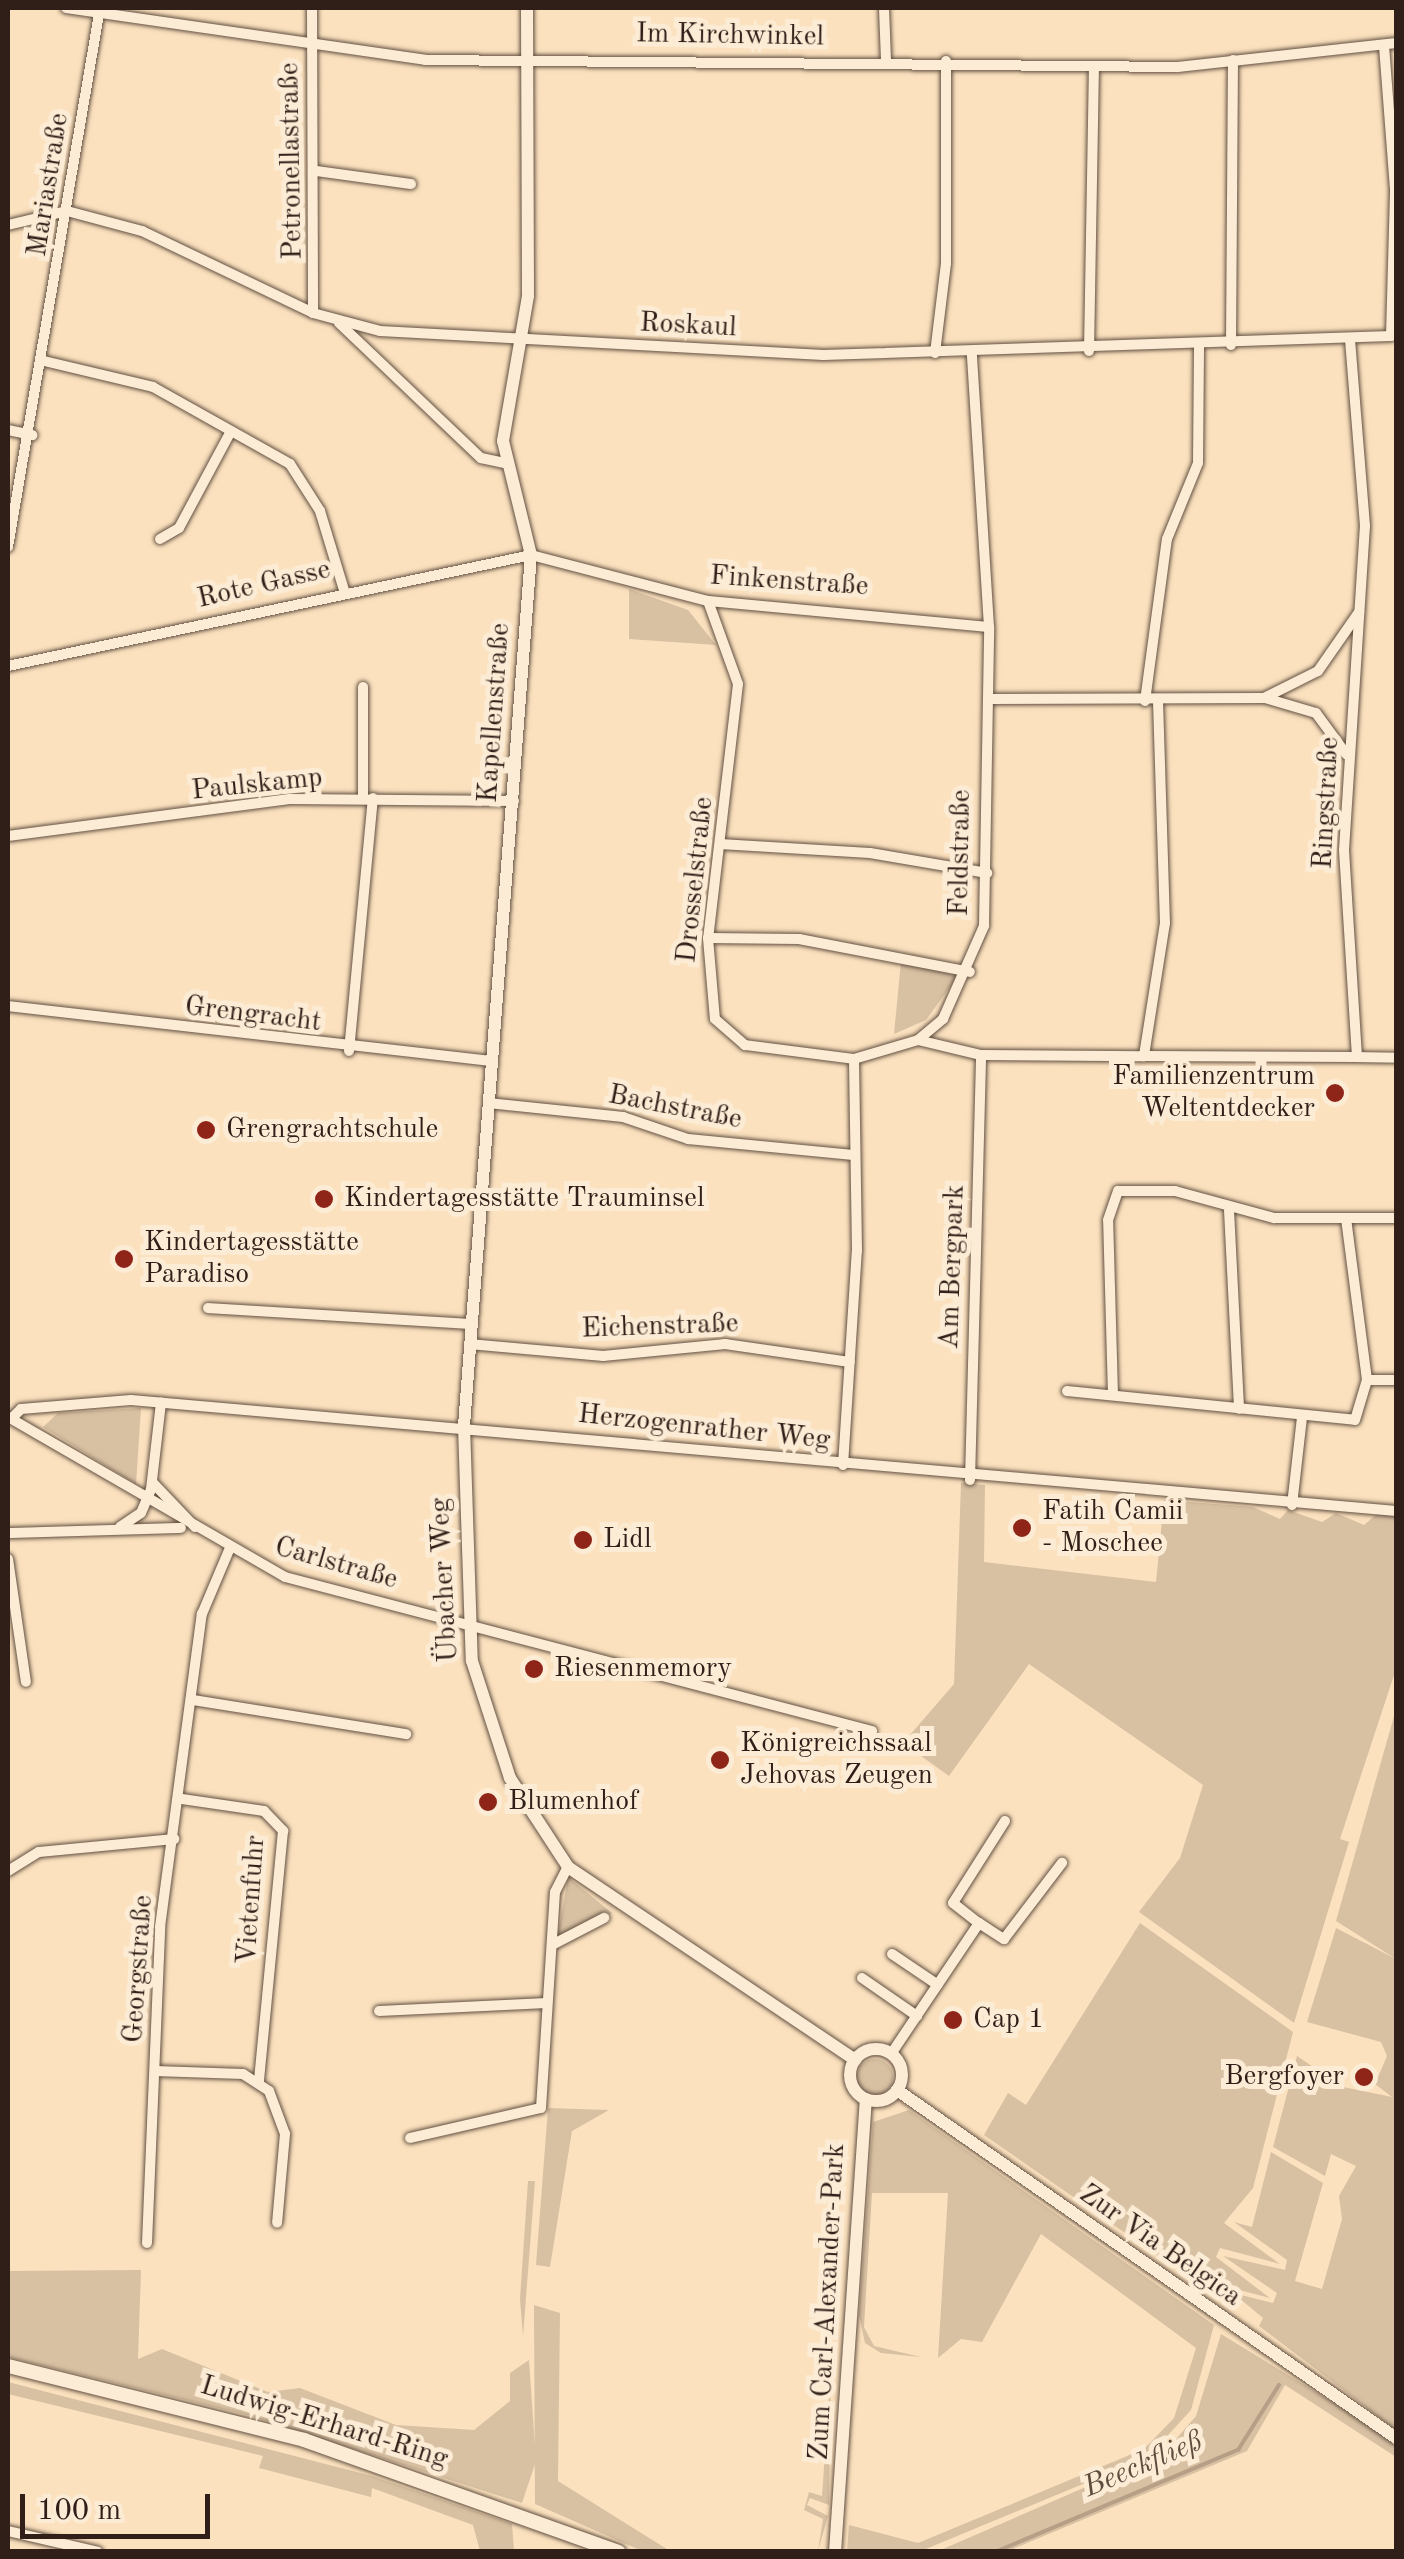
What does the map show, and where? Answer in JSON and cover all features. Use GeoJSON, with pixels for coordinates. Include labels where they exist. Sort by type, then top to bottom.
{"type":"FeatureCollection","features":[{"type":"Feature","properties":{"kind":"main road","name":"Ludwig-Erhard-Ring"},"geometry":{"type":"LineString","coordinates":[[8,2366],[304,2440],[619,2552]]}},
{"type":"Feature","properties":{"kind":"street","name":"Im Kirchwinkel"},"geometry":{"type":"LineString","coordinates":[[66,8],[100,10],[312,50],[527,56],[946,61],[1094,67],[1232,60],[1396,43]]}},
{"type":"Feature","properties":{"kind":"street","name":"Petronellastraße"},"geometry":{"type":"LineString","coordinates":[[312,8],[316,171],[313,313]]}},
{"type":"Feature","properties":{"kind":"street","name":"Kapellenstraße"},"geometry":{"type":"LineString","coordinates":[[464,1426],[531,554],[504,463],[524,338],[526,8]]}},
{"type":"Feature","properties":{"kind":"street"},"geometry":{"type":"LineString","coordinates":[[884,8],[886,60]]}},
{"type":"Feature","properties":{"kind":"street","name":"Mariastraße"},"geometry":{"type":"LineString","coordinates":[[8,547],[32,435],[100,10]]}},
{"type":"Feature","properties":{"kind":"street","name":"Roskaul"},"geometry":{"type":"LineString","coordinates":[[8,225],[67,211],[142,231],[339,323],[524,338],[972,354],[1230,346],[1391,336],[1394,189],[1384,45]]}},
{"type":"Feature","properties":{"kind":"street"},"geometry":{"type":"LineString","coordinates":[[1230,346],[1232,60]]}},
{"type":"Feature","properties":{"kind":"street"},"geometry":{"type":"LineString","coordinates":[[935,353],[946,263],[946,61]]}},
{"type":"Feature","properties":{"kind":"street"},"geometry":{"type":"LineString","coordinates":[[1088,351],[1094,67]]}},
{"type":"Feature","properties":{"kind":"street"},"geometry":{"type":"LineString","coordinates":[[316,171],[411,184]]}},
{"type":"Feature","properties":{"kind":"street"},"geometry":{"type":"LineString","coordinates":[[339,323],[481,458],[504,463]]}},
{"type":"Feature","properties":{"kind":"street","name":"Ringstraße"},"geometry":{"type":"LineString","coordinates":[[1350,339],[1362,405],[1358,612],[1344,850],[1357,1057]]}},
{"type":"Feature","properties":{"kind":"street"},"geometry":{"type":"LineString","coordinates":[[1144,1056],[1165,922],[1152,701],[1166,539],[1198,463],[1199,347]]}},
{"type":"Feature","properties":{"kind":"street","name":"Feldstraße"},"geometry":{"type":"LineString","coordinates":[[918,1040],[943,1019],[970,972],[987,873],[989,628],[972,354]]}},
{"type":"Feature","properties":{"kind":"street"},"geometry":{"type":"LineString","coordinates":[[44,362],[153,387],[290,464],[310,488],[344,590]]}},
{"type":"Feature","properties":{"kind":"street"},"geometry":{"type":"LineString","coordinates":[[8,430],[32,435]]}},
{"type":"Feature","properties":{"kind":"street"},"geometry":{"type":"LineString","coordinates":[[160,539],[179,528],[231,431]]}},
{"type":"Feature","properties":{"kind":"street","name":"Finkenstraße"},"geometry":{"type":"LineString","coordinates":[[531,554],[708,602],[989,628]]}},
{"type":"Feature","properties":{"kind":"street","name":"Rote Gasse"},"geometry":{"type":"LineString","coordinates":[[8,666],[344,590],[531,554]]}},
{"type":"Feature","properties":{"kind":"street","name":"Drosselstraße"},"geometry":{"type":"LineString","coordinates":[[708,602],[738,684],[708,938],[715,1018],[733,1039],[854,1058]]}},
{"type":"Feature","properties":{"kind":"street"},"geometry":{"type":"LineString","coordinates":[[1264,698],[1318,671],[1358,612]]}},
{"type":"Feature","properties":{"kind":"street"},"geometry":{"type":"LineString","coordinates":[[349,1051],[368,798],[363,688]]}},
{"type":"Feature","properties":{"kind":"street"},"geometry":{"type":"LineString","coordinates":[[988,698],[1264,698],[1316,713],[1334,726],[1348,759]]}},
{"type":"Feature","properties":{"kind":"street","name":"Paulskamp"},"geometry":{"type":"LineString","coordinates":[[8,836],[368,798],[514,801]]}},
{"type":"Feature","properties":{"kind":"street"},"geometry":{"type":"LineString","coordinates":[[720,844],[870,853],[987,873]]}},
{"type":"Feature","properties":{"kind":"street"},"geometry":{"type":"LineString","coordinates":[[708,938],[798,939],[970,972]]}},
{"type":"Feature","properties":{"kind":"street","name":"Grengracht"},"geometry":{"type":"LineString","coordinates":[[8,1006],[349,1051],[493,1061]]}},
{"type":"Feature","properties":{"kind":"street"},"geometry":{"type":"LineString","coordinates":[[842,1465],[850,1362],[854,1058],[918,1040],[981,1055],[1396,1058]]}},
{"type":"Feature","properties":{"kind":"street","name":"Am Bergpark"},"geometry":{"type":"LineString","coordinates":[[970,1480],[981,1055]]}},
{"type":"Feature","properties":{"kind":"street","name":"Bachstraße"},"geometry":{"type":"LineString","coordinates":[[488,1102],[623,1117],[688,1139],[853,1155]]}},
{"type":"Feature","properties":{"kind":"street"},"geometry":{"type":"LineString","coordinates":[[1113,1395],[1108,1220],[1118,1191],[1175,1192],[1229,1210],[1396,1218]]}},
{"type":"Feature","properties":{"kind":"street"},"geometry":{"type":"LineString","coordinates":[[1229,1210],[1239,1410]]}},
{"type":"Feature","properties":{"kind":"street"},"geometry":{"type":"LineString","coordinates":[[1068,1391],[1355,1420],[1367,1380],[1346,1218]]}},
{"type":"Feature","properties":{"kind":"street"},"geometry":{"type":"LineString","coordinates":[[208,1308],[470,1324]]}},
{"type":"Feature","properties":{"kind":"street","name":"Eichenstraße"},"geometry":{"type":"LineString","coordinates":[[469,1344],[603,1356],[725,1344],[850,1362]]}},
{"type":"Feature","properties":{"kind":"street"},"geometry":{"type":"LineString","coordinates":[[1367,1380],[1396,1380]]}},
{"type":"Feature","properties":{"kind":"street"},"geometry":{"type":"LineString","coordinates":[[108,1530],[132,1521],[145,1500],[152,1482],[161,1402]]}},
{"type":"Feature","properties":{"kind":"street","name":"Herzogenrather Weg"},"geometry":{"type":"LineString","coordinates":[[9,1418],[21,1409],[161,1402],[464,1426],[970,1480],[1396,1511]]}},
{"type":"Feature","properties":{"kind":"street"},"geometry":{"type":"LineString","coordinates":[[1292,1505],[1302,1417]]}},
{"type":"Feature","properties":{"kind":"street","name":"Carlstraße"},"geometry":{"type":"LineString","coordinates":[[9,1418],[228,1550],[285,1578],[466,1622],[872,1731]]}},
{"type":"Feature","properties":{"kind":"street","name":"Übacher Weg"},"geometry":{"type":"LineString","coordinates":[[464,1426],[466,1622],[510,1778],[568,1866]]}},
{"type":"Feature","properties":{"kind":"street","name":"Carlstraße"},"geometry":{"type":"LineString","coordinates":[[152,1482],[200,1532]]}},
{"type":"Feature","properties":{"kind":"street"},"geometry":{"type":"LineString","coordinates":[[8,1533],[200,1532]]}},
{"type":"Feature","properties":{"kind":"street","name":"Georgstraße"},"geometry":{"type":"LineString","coordinates":[[147,2242],[160,1927],[182,1799],[202,1614],[228,1550]]}},
{"type":"Feature","properties":{"kind":"street"},"geometry":{"type":"LineString","coordinates":[[8,1559],[26,1682]]}},
{"type":"Feature","properties":{"kind":"street"},"geometry":{"type":"LineString","coordinates":[[193,1700],[406,1734]]}},
{"type":"Feature","properties":{"kind":"street","name":"Vietenfuhr"},"geometry":{"type":"LineString","coordinates":[[182,1799],[264,1812],[283,1831],[259,2080]]}},
{"type":"Feature","properties":{"kind":"street"},"geometry":{"type":"LineString","coordinates":[[1005,1821],[953,1903],[979,1923],[1004,1940],[1062,1863]]}},
{"type":"Feature","properties":{"kind":"street"},"geometry":{"type":"LineString","coordinates":[[8,1871],[50,1850],[174,1839]]}},
{"type":"Feature","properties":{"kind":"street"},"geometry":{"type":"LineString","coordinates":[[410,2138],[541,2108],[556,1892],[568,1866],[855,2060],[872,2050],[891,2054]]}},
{"type":"Feature","properties":{"kind":"street"},"geometry":{"type":"LineString","coordinates":[[552,1946],[604,1918]]}},
{"type":"Feature","properties":{"kind":"street"},"geometry":{"type":"LineString","coordinates":[[891,2054],[979,1923]]}},
{"type":"Feature","properties":{"kind":"street"},"geometry":{"type":"LineString","coordinates":[[892,1954],[938,1984]]}},
{"type":"Feature","properties":{"kind":"street"},"geometry":{"type":"LineString","coordinates":[[862,1978],[916,2016]]}},
{"type":"Feature","properties":{"kind":"street"},"geometry":{"type":"LineString","coordinates":[[380,2011],[547,2004]]}},
{"type":"Feature","properties":{"kind":"street"},"geometry":{"type":"LineString","coordinates":[[866,2099],[897,2090],[902,2075],[891,2054]]}},
{"type":"Feature","properties":{"kind":"street","name":"Zum Carl-Alexander-Park"},"geometry":{"type":"LineString","coordinates":[[837,2552],[866,2099],[852,2086],[855,2060]]}},
{"type":"Feature","properties":{"kind":"street"},"geometry":{"type":"LineString","coordinates":[[156,2071],[259,2080],[286,2134],[277,2224]]}},
{"type":"Feature","properties":{"kind":"street","name":"Zur Via Belgica"},"geometry":{"type":"LineString","coordinates":[[897,2090],[1396,2438]]}},
{"type":"Feature","properties":{"kind":"street"},"geometry":{"type":"LineString","coordinates":[[8,2531],[98,2552]]}},
{"type":"Feature","properties":{"kind":"shaded area"},"geometry":{"type":"Polygon","coordinates":[[[629,589],[688,610],[716,645],[629,639],[629,589]]]}},
{"type":"Feature","properties":{"kind":"shaded area"},"geometry":{"type":"Polygon","coordinates":[[[901,962],[958,976],[926,1020],[894,1034],[901,962]]]}},
{"type":"Feature","properties":{"kind":"shaded area"},"geometry":{"type":"Polygon","coordinates":[[[141,1408],[136,1484],[43,1427],[58,1413],[141,1408]]]}},
{"type":"Feature","properties":{"kind":"shaded area"},"geometry":{"type":"Polygon","coordinates":[[[961,1483],[985,1485],[984,1562],[1156,1582],[1164,1500],[1253,1507],[1280,1519],[1288,1510],[1322,1522],[1336,1513],[1364,1525],[1378,1513],[1396,1514],[1396,1669],[1340,1839],[1349,1842],[1294,2023],[1139,1912],[1180,1858],[1203,1785],[1029,1664],[949,1776],[903,1743],[954,1684],[961,1483]]]}},
{"type":"Feature","properties":{"kind":"shaded area"},"geometry":{"type":"Polygon","coordinates":[[[1396,1709],[1396,1959],[1336,1921],[1396,1709]]]}},
{"type":"Feature","properties":{"kind":"shaded area"},"geometry":{"type":"Polygon","coordinates":[[[568,1877],[612,1913],[557,1941],[568,1877]]]}},
{"type":"Feature","properties":{"kind":"shaded area"},"geometry":{"type":"Polygon","coordinates":[[[1140,1923],[1293,2032],[1253,2188],[1224,2223],[1280,2264],[1220,2248],[1216,2257],[1270,2298],[1220,2285],[1216,2296],[984,2135],[1008,2093],[1026,2105],[1140,1923]]]}},
{"type":"Feature","properties":{"kind":"shaded area"},"geometry":{"type":"Polygon","coordinates":[[[1336,1928],[1396,1959],[1396,2430],[1259,2326],[1263,2318],[1233,2293],[1273,2303],[1277,2293],[1223,2256],[1285,2270],[1287,2260],[1234,2222],[1252,2227],[1271,2152],[1323,2183],[1295,2281],[1322,2289],[1342,2219],[1339,2196],[1356,2166],[1331,2154],[1325,2176],[1273,2147],[1297,2056],[1343,2087],[1392,2097],[1375,2084],[1387,2056],[1381,2042],[1307,2022],[1336,1928]]]}},
{"type":"Feature","properties":{"kind":"shaded area"},"geometry":{"type":"Polygon","coordinates":[[[875,2059],[888,2064],[893,2077],[888,2090],[875,2095],[862,2090],[857,2077],[862,2064],[875,2059]]]}},
{"type":"Feature","properties":{"kind":"shaded area"},"geometry":{"type":"Polygon","coordinates":[[[548,2108],[609,2110],[572,2131],[550,2267],[536,2265],[548,2108]]]}},
{"type":"Feature","properties":{"kind":"shaded area"},"geometry":{"type":"Polygon","coordinates":[[[909,2110],[1214,2325],[1191,2410],[1148,2457],[921,2551],[847,2552],[849,2525],[918,2543],[1144,2449],[1174,2418],[1196,2348],[1041,2234],[982,2342],[961,2339],[938,2358],[948,2193],[872,2193],[864,2327],[874,2346],[921,2357],[881,2353],[865,2343],[859,2315],[873,2122],[909,2110]]]}},
{"type":"Feature","properties":{"kind":"shaded area"},"geometry":{"type":"Polygon","coordinates":[[[528,2181],[535,2181],[523,2336],[520,2299],[528,2181]]]}},
{"type":"Feature","properties":{"kind":"shaded area"},"geometry":{"type":"Polygon","coordinates":[[[141,2270],[138,2359],[162,2349],[268,2392],[300,2388],[396,2425],[474,2430],[510,2401],[510,2373],[529,2360],[536,2461],[522,2503],[251,2416],[8,2357],[8,2271],[141,2270]]]}},
{"type":"Feature","properties":{"kind":"shaded area"},"geometry":{"type":"Polygon","coordinates":[[[534,2305],[560,2313],[558,2481],[670,2551],[642,2551],[535,2504],[534,2305]]]}},
{"type":"Feature","properties":{"kind":"shaded area"},"geometry":{"type":"Polygon","coordinates":[[[1221,2334],[1373,2427],[1396,2445],[1396,2457],[1285,2385],[1247,2451],[1008,2551],[936,2552],[1164,2453],[1196,2416],[1221,2334]]]}},
{"type":"Feature","properties":{"kind":"shaded area"},"geometry":{"type":"Polygon","coordinates":[[[831,2367],[829,2505],[810,2498],[807,2505],[828,2516],[818,2551],[823,2519],[804,2510],[809,2492],[822,2496],[831,2367]]]}},
{"type":"Feature","properties":{"kind":"shaded area"},"geometry":{"type":"Polygon","coordinates":[[[8,2382],[372,2476],[512,2524],[514,2551],[480,2551],[473,2525],[372,2488],[371,2497],[259,2468],[263,2456],[8,2394],[8,2382]]]}},
{"type":"Feature","properties":{"kind":"waterway","name":"Beeckfließ"},"geometry":{"type":"LineString","coordinates":[[995,2552],[1238,2450],[1279,2385]]}},
{"type":"Feature","properties":{"kind":"place","name":"Familienzentrum Weltentdecker"},"geometry":{"type":"Point","coordinates":[1335,1093]}},
{"type":"Feature","properties":{"kind":"place","name":"Grengrachtschule"},"geometry":{"type":"Point","coordinates":[206,1130]}},
{"type":"Feature","properties":{"kind":"place","name":"Kindertagesstätte Trauminsel"},"geometry":{"type":"Point","coordinates":[324,1199]}},
{"type":"Feature","properties":{"kind":"place","name":"Kindertagesstätte Paradiso"},"geometry":{"type":"Point","coordinates":[124,1259]}},
{"type":"Feature","properties":{"kind":"place","name":"Fatih Camii - Moschee"},"geometry":{"type":"Point","coordinates":[1022,1528]}},
{"type":"Feature","properties":{"kind":"place","name":"Lidl"},"geometry":{"type":"Point","coordinates":[583,1540]}},
{"type":"Feature","properties":{"kind":"place","name":"Riesenmemory"},"geometry":{"type":"Point","coordinates":[534,1669]}},
{"type":"Feature","properties":{"kind":"place","name":"Königreichssaal Jehovas Zeugen"},"geometry":{"type":"Point","coordinates":[720,1760]}},
{"type":"Feature","properties":{"kind":"place","name":"Blumenhof"},"geometry":{"type":"Point","coordinates":[488,1802]}},
{"type":"Feature","properties":{"kind":"place","name":"Cap 1"},"geometry":{"type":"Point","coordinates":[953,2020]}},
{"type":"Feature","properties":{"kind":"place","name":"Bergfoyer"},"geometry":{"type":"Point","coordinates":[1364,2077]}}]}
